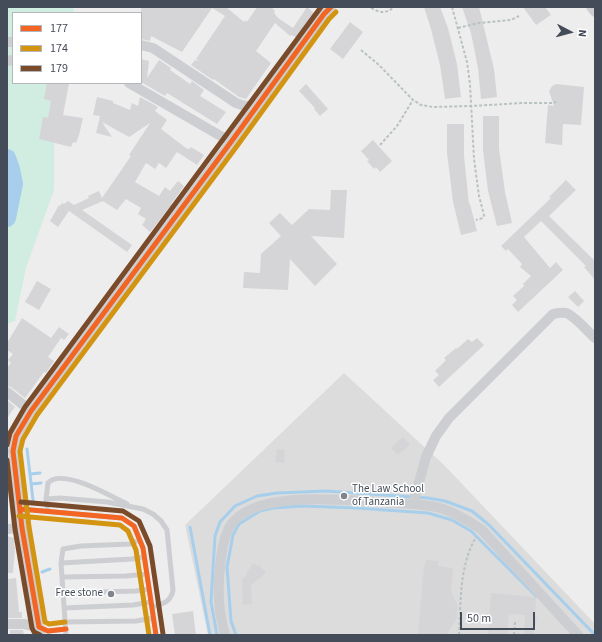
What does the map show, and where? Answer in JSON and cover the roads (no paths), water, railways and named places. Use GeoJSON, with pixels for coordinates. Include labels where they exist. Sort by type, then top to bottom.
{"type":"FeatureCollection","features":[{"type":"Feature","properties":{"kind":"street"},"geometry":{"type":"LineString","coordinates":[[40,631],[22,528],[13,452],[16,436],[31,411],[331,7]]}},
{"type":"Feature","properties":{"kind":"street"},"geometry":{"type":"LineString","coordinates":[[591,7],[595,12]]}},
{"type":"Feature","properties":{"kind":"street"},"geometry":{"type":"LineString","coordinates":[[142,45],[153,48],[236,103],[245,106],[258,105]]}},
{"type":"Feature","properties":{"kind":"street"},"geometry":{"type":"LineString","coordinates":[[131,84],[231,142]]}},
{"type":"Feature","properties":{"kind":"street"},"geometry":{"type":"LineString","coordinates":[[413,504],[426,457],[436,436],[449,418],[553,314],[558,312],[565,313],[595,338]]}},
{"type":"Feature","properties":{"kind":"street"},"geometry":{"type":"LineString","coordinates":[[7,392],[31,411]]}},
{"type":"Feature","properties":{"kind":"street"},"geometry":{"type":"LineString","coordinates":[[225,635],[220,611],[221,564],[223,542],[228,528],[235,520],[252,508],[276,502],[320,499],[413,504],[440,508],[465,519],[480,529],[578,635]]}},
{"type":"Feature","properties":{"kind":"street"},"geometry":{"type":"LineString","coordinates":[[7,529],[22,528]]}},
{"type":"Feature","properties":{"kind":"street"},"geometry":{"type":"LineString","coordinates":[[7,624],[24,624],[40,631]]}},
{"type":"Feature","properties":{"kind":"lane"},"geometry":{"type":"LineString","coordinates":[[48,511],[46,499],[48,483],[53,479],[60,478],[83,483],[133,507]]}},
{"type":"Feature","properties":{"kind":"lane"},"geometry":{"type":"LineString","coordinates":[[46,499],[60,498],[107,502],[143,509],[153,514],[161,521],[167,530],[173,590],[166,602],[152,605],[64,608]]}},
{"type":"Feature","properties":{"kind":"lane"},"geometry":{"type":"LineString","coordinates":[[20,509],[122,518],[134,526],[140,540],[144,557],[156,635]]}},
{"type":"Feature","properties":{"kind":"lane"},"geometry":{"type":"LineString","coordinates":[[66,635],[61,563],[63,549],[81,546],[130,544],[140,540]]}},
{"type":"Feature","properties":{"kind":"lane"},"geometry":{"type":"LineString","coordinates":[[61,563],[144,557]]}},
{"type":"Feature","properties":{"kind":"lane"},"geometry":{"type":"LineString","coordinates":[[62,577],[126,576],[147,574]]}},
{"type":"Feature","properties":{"kind":"lane"},"geometry":{"type":"LineString","coordinates":[[63,593],[136,592],[149,589]]}},
{"type":"Feature","properties":{"kind":"lane"},"geometry":{"type":"LineString","coordinates":[[65,622],[136,621],[154,618]]}},
{"type":"Feature","properties":{"kind":"lane"},"geometry":{"type":"LineString","coordinates":[[40,631],[66,629]]}},
{"type":"Feature","properties":{"kind":"waterway"},"geometry":{"type":"LineString","coordinates":[[7,158],[14,184],[7,218]]}},
{"type":"Feature","properties":{"kind":"waterway"},"geometry":{"type":"LineString","coordinates":[[27,449],[33,500]]}},
{"type":"Feature","properties":{"kind":"waterway"},"geometry":{"type":"LineString","coordinates":[[30,474],[40,473]]}},
{"type":"Feature","properties":{"kind":"waterway"},"geometry":{"type":"LineString","coordinates":[[31,484],[41,483]]}},
{"type":"Feature","properties":{"kind":"waterway"},"geometry":{"type":"LineString","coordinates":[[217,635],[211,602],[215,536],[220,522],[235,506],[257,496],[277,493],[326,491],[428,498],[445,501],[472,511],[489,525],[595,635]]}},
{"type":"Feature","properties":{"kind":"waterway"},"geometry":{"type":"LineString","coordinates":[[236,635],[231,621],[227,567],[233,535],[239,524],[260,511],[273,508],[303,506],[357,508],[428,513],[452,520],[471,531],[536,596]]}},
{"type":"Feature","properties":{"kind":"waterway"},"geometry":{"type":"LineString","coordinates":[[190,527],[210,635]]}},
{"type":"Feature","properties":{"kind":"waterway"},"geometry":{"type":"LineString","coordinates":[[42,572],[50,569]]}},
{"type":"Feature","properties":{"kind":"place","name":"The Law School of Tanzania"},"geometry":{"type":"Point","coordinates":[344,496]}},
{"type":"Feature","properties":{"kind":"place","name":"Free stone"},"geometry":{"type":"Point","coordinates":[111,594]}}]}
